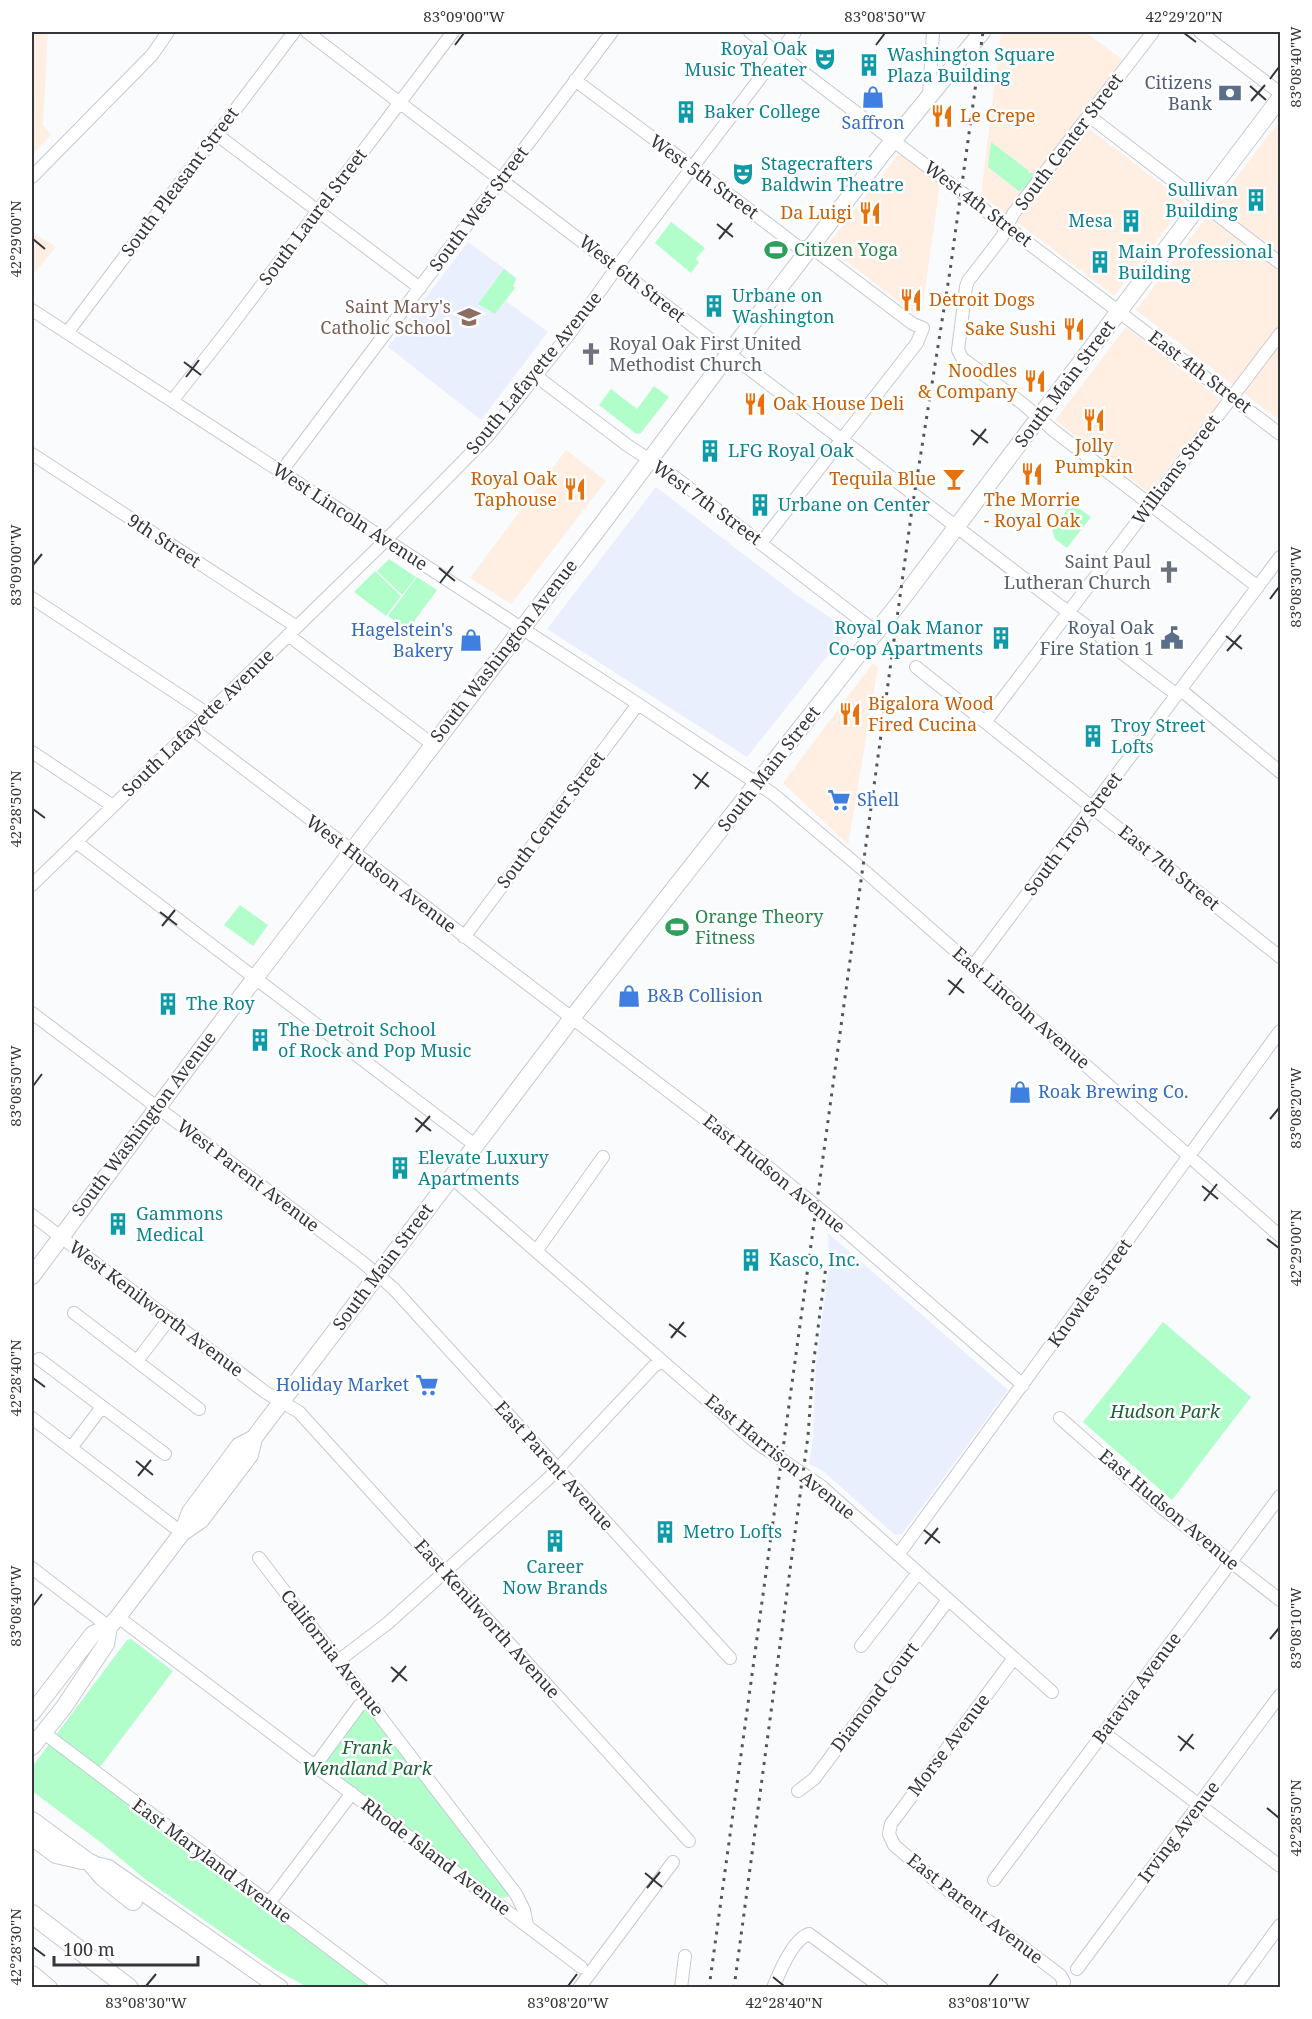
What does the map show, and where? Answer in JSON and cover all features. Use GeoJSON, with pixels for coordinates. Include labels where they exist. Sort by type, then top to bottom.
{"type":"FeatureCollection","features":[{"type":"Feature","properties":{"kind":"highway"},"geometry":{"type":"LineString","coordinates":[[92,1864],[133,1901]]}},
{"type":"Feature","properties":{"kind":"highway"},"geometry":{"type":"LineString","coordinates":[[32,1914],[129,1988]]}},
{"type":"Feature","properties":{"kind":"main road","name":"South Washington Avenue"},"geometry":{"type":"LineString","coordinates":[[32,1276],[157,1107],[729,353],[893,140],[982,32]]}},
{"type":"Feature","properties":{"kind":"main road","name":"South Main Street"},"geometry":{"type":"LineString","coordinates":[[32,1747],[64,1707],[106,1644],[114,1622],[182,1533],[201,1520],[250,1455],[254,1438],[475,1145],[656,910],[876,632],[1281,98]]}},
{"type":"Feature","properties":{"kind":"main road","name":"South Main Street"},"geometry":{"type":"LineString","coordinates":[[32,1713],[93,1634],[114,1622]]}},
{"type":"Feature","properties":{"kind":"main road"},"geometry":{"type":"LineString","coordinates":[[44,1733],[39,1726],[39,1716],[61,1686],[70,1663]]}},
{"type":"Feature","properties":{"kind":"main road"},"geometry":{"type":"LineString","coordinates":[[32,1820],[92,1864]]}},
{"type":"Feature","properties":{"kind":"main road"},"geometry":{"type":"LineString","coordinates":[[32,1837],[56,1855],[108,1868],[280,1988]]}},
{"type":"Feature","properties":{"kind":"main road"},"geometry":{"type":"LineString","coordinates":[[32,1974],[49,1988]]}},
{"type":"Feature","properties":{"kind":"street"},"geometry":{"type":"LineString","coordinates":[[32,177],[152,55],[168,32]]}},
{"type":"Feature","properties":{"kind":"street","name":"South Pleasant Street"},"geometry":{"type":"LineString","coordinates":[[67,333],[294,32]]}},
{"type":"Feature","properties":{"kind":"street","name":"West 6th Street"},"geometry":{"type":"LineString","coordinates":[[307,32],[618,267],[1068,613],[1179,693],[1281,772]]}},
{"type":"Feature","properties":{"kind":"street","name":"South Laurel Street"},"geometry":{"type":"LineString","coordinates":[[172,401],[453,32]]}},
{"type":"Feature","properties":{"kind":"street","name":"South West Street"},"geometry":{"type":"LineString","coordinates":[[281,472],[612,32]]}},
{"type":"Feature","properties":{"kind":"street","name":"West 4th Street"},"geometry":{"type":"LineString","coordinates":[[750,32],[1119,311]]}},
{"type":"Feature","properties":{"kind":"street","name":"South Lafayette Avenue"},"geometry":{"type":"LineString","coordinates":[[32,885],[386,540],[488,436],[795,32]]}},
{"type":"Feature","properties":{"kind":"street"},"geometry":{"type":"LineString","coordinates":[[929,95],[933,32]]}},
{"type":"Feature","properties":{"kind":"street","name":"South Center Street"},"geometry":{"type":"LineString","coordinates":[[1039,418],[959,355],[958,342],[966,287],[1002,237],[1013,214],[1153,32]]}},
{"type":"Feature","properties":{"kind":"street"},"geometry":{"type":"LineString","coordinates":[[1200,32],[1281,93]]}},
{"type":"Feature","properties":{"kind":"street","name":"West 5th Street"},"geometry":{"type":"LineString","coordinates":[[575,80],[692,168],[704,174],[798,247],[811,247],[914,324],[923,328],[917,343],[842,439]]}},
{"type":"Feature","properties":{"kind":"street"},"geometry":{"type":"LineString","coordinates":[[1089,116],[1281,263]]}},
{"type":"Feature","properties":{"kind":"street"},"geometry":{"type":"LineString","coordinates":[[216,134],[420,288]]}},
{"type":"Feature","properties":{"kind":"street","name":"West Lincoln Avenue"},"geometry":{"type":"LineString","coordinates":[[32,310],[758,783]]}},
{"type":"Feature","properties":{"kind":"street","name":"East 4th Street"},"geometry":{"type":"LineString","coordinates":[[1119,311],[1281,434]]}},
{"type":"Feature","properties":{"kind":"street","name":"Williams Street"},"geometry":{"type":"LineString","coordinates":[[985,722],[1281,334]]}},
{"type":"Feature","properties":{"kind":"street","name":"West 7th Street"},"geometry":{"type":"LineString","coordinates":[[536,375],[648,460],[668,472],[876,632]]}},
{"type":"Feature","properties":{"kind":"street"},"geometry":{"type":"LineString","coordinates":[[1039,418],[1258,586]]}},
{"type":"Feature","properties":{"kind":"street"},"geometry":{"type":"LineString","coordinates":[[761,543],[842,439]]}},
{"type":"Feature","properties":{"kind":"street","name":"9th Street"},"geometry":{"type":"LineString","coordinates":[[32,454],[292,631],[432,744]]}},
{"type":"Feature","properties":{"kind":"street","name":"South Troy Street"},"geometry":{"type":"LineString","coordinates":[[973,966],[1258,586],[1278,566]]}},
{"type":"Feature","properties":{"kind":"street"},"geometry":{"type":"LineString","coordinates":[[32,598],[208,714]]}},
{"type":"Feature","properties":{"kind":"street","name":"East 7th Street"},"geometry":{"type":"LineString","coordinates":[[916,668],[1281,957]]}},
{"type":"Feature","properties":{"kind":"street","name":"South Center Street"},"geometry":{"type":"LineString","coordinates":[[464,937],[638,704]]}},
{"type":"Feature","properties":{"kind":"street","name":"West Hudson Avenue"},"geometry":{"type":"LineString","coordinates":[[192,729],[572,1018]]}},
{"type":"Feature","properties":{"kind":"street"},"geometry":{"type":"LineString","coordinates":[[32,752],[113,806]]}},
{"type":"Feature","properties":{"kind":"street","name":"East Lincoln Avenue"},"geometry":{"type":"LineString","coordinates":[[758,783],[795,811],[1281,1236]]}},
{"type":"Feature","properties":{"kind":"street"},"geometry":{"type":"LineString","coordinates":[[75,842],[475,1145]]}},
{"type":"Feature","properties":{"kind":"street","name":"West Parent Avenue"},"geometry":{"type":"LineString","coordinates":[[32,1013],[377,1275]]}},
{"type":"Feature","properties":{"kind":"street","name":"East Hudson Avenue"},"geometry":{"type":"LineString","coordinates":[[572,1018],[786,1182],[1023,1385]]}},
{"type":"Feature","properties":{"kind":"street","name":"Knowles Street"},"geometry":{"type":"LineString","coordinates":[[898,1555],[1281,1031]]}},
{"type":"Feature","properties":{"kind":"street"},"geometry":{"type":"LineString","coordinates":[[537,1250],[603,1157]]}},
{"type":"Feature","properties":{"kind":"street","name":"East Harrison Avenue"},"geometry":{"type":"LineString","coordinates":[[451,1177],[762,1448],[821,1486],[1052,1692]]}},
{"type":"Feature","properties":{"kind":"street","name":"West Kenilworth Avenue"},"geometry":{"type":"LineString","coordinates":[[32,1215],[265,1392],[282,1401]]}},
{"type":"Feature","properties":{"kind":"street","name":"East Parent Avenue"},"geometry":{"type":"LineString","coordinates":[[377,1275],[396,1291],[730,1658]]}},
{"type":"Feature","properties":{"kind":"street"},"geometry":{"type":"LineString","coordinates":[[74,1313],[199,1408]]}},
{"type":"Feature","properties":{"kind":"street"},"geometry":{"type":"LineString","coordinates":[[138,1361],[169,1319]]}},
{"type":"Feature","properties":{"kind":"street"},"geometry":{"type":"LineString","coordinates":[[39,1359],[165,1454]]}},
{"type":"Feature","properties":{"kind":"street"},"geometry":{"type":"LineString","coordinates":[[339,1661],[388,1623],[557,1470],[654,1366],[662,1361]]}},
{"type":"Feature","properties":{"kind":"street","name":"East Kenilworth Avenue"},"geometry":{"type":"LineString","coordinates":[[282,1401],[299,1412],[689,1841]]}},
{"type":"Feature","properties":{"kind":"street"},"geometry":{"type":"LineString","coordinates":[[71,1448],[102,1407]]}},
{"type":"Feature","properties":{"kind":"street"},"geometry":{"type":"LineString","coordinates":[[32,1418],[182,1533]]}},
{"type":"Feature","properties":{"kind":"street","name":"East Hudson Avenue"},"geometry":{"type":"LineString","coordinates":[[1060,1418],[1162,1508],[1281,1600]]}},
{"type":"Feature","properties":{"kind":"street","name":"Batavia Avenue"},"geometry":{"type":"LineString","coordinates":[[994,1880],[1281,1496]]}},
{"type":"Feature","properties":{"kind":"street","name":"California Avenue"},"geometry":{"type":"LineString","coordinates":[[259,1558],[516,1894],[524,1911],[527,1925]]}},
{"type":"Feature","properties":{"kind":"street","name":"Rhode Island Avenue"},"geometry":{"type":"LineString","coordinates":[[32,1568],[114,1622],[315,1766],[581,1967]]}},
{"type":"Feature","properties":{"kind":"street"},"geometry":{"type":"LineString","coordinates":[[861,1646],[918,1573]]}},
{"type":"Feature","properties":{"kind":"street","name":"Diamond Court"},"geometry":{"type":"LineString","coordinates":[[798,1791],[814,1779],[948,1600]]}},
{"type":"Feature","properties":{"kind":"street","name":"Morse Avenue"},"geometry":{"type":"LineString","coordinates":[[889,1834],[891,1824],[1014,1658]]}},
{"type":"Feature","properties":{"kind":"street","name":"Irving Avenue"},"geometry":{"type":"LineString","coordinates":[[1077,1969],[1281,1695]]}},
{"type":"Feature","properties":{"kind":"street"},"geometry":{"type":"LineString","coordinates":[[315,1766],[359,1706],[368,1700]]}},
{"type":"Feature","properties":{"kind":"street","name":"East Maryland Avenue"},"geometry":{"type":"LineString","coordinates":[[44,1733],[382,1988]]}},
{"type":"Feature","properties":{"kind":"street"},"geometry":{"type":"LineString","coordinates":[[1104,1733],[1281,1866]]}},
{"type":"Feature","properties":{"kind":"street"},"geometry":{"type":"LineString","coordinates":[[269,1903],[352,1793]]}},
{"type":"Feature","properties":{"kind":"street","name":"East Parent Avenue"},"geometry":{"type":"LineString","coordinates":[[889,1834],[894,1845],[938,1882],[1058,1973],[1063,1985]]}},
{"type":"Feature","properties":{"kind":"street"},"geometry":{"type":"LineString","coordinates":[[579,1988],[673,1862]]}},
{"type":"Feature","properties":{"kind":"street"},"geometry":{"type":"LineString","coordinates":[[1234,1988],[1281,1925]]}},
{"type":"Feature","properties":{"kind":"street"},"geometry":{"type":"LineString","coordinates":[[773,1988],[783,1963],[803,1936],[809,1934],[882,1988]]}},
{"type":"Feature","properties":{"kind":"street"},"geometry":{"type":"LineString","coordinates":[[681,1988],[686,1956]]}},
{"type":"Feature","properties":{"kind":"shaded area"},"geometry":{"type":"Polygon","coordinates":[[[32,32],[48,32],[43,125],[51,135],[32,155],[32,32]]]}},
{"type":"Feature","properties":{"kind":"shaded area"},"geometry":{"type":"Polygon","coordinates":[[[1001,32],[1085,32],[1123,60],[1077,119],[1186,203],[1114,296],[981,195],[1001,32]]]}},
{"type":"Feature","properties":{"kind":"shaded area"},"geometry":{"type":"Polygon","coordinates":[[[1280,120],[1280,421],[1136,310],[1280,120]]]}},
{"type":"Feature","properties":{"kind":"shaded area"},"geometry":{"type":"Polygon","coordinates":[[[897,156],[902,156],[940,184],[922,310],[916,315],[829,248],[828,244],[897,156]]]}},
{"type":"Feature","properties":{"kind":"shaded area"},"geometry":{"type":"Polygon","coordinates":[[[32,232],[56,247],[32,276],[32,232]]]}},
{"type":"Feature","properties":{"kind":"shaded area","name":"Saint Mary's Catholic School"},"geometry":{"type":"Polygon","coordinates":[[[468,242],[517,278],[513,286],[515,288],[506,301],[548,332],[481,420],[388,347],[468,242]]]}},
{"type":"Feature","properties":{"kind":"shaded area"},"geometry":{"type":"Polygon","coordinates":[[[1126,327],[1221,400],[1149,493],[1055,420],[1126,327]]]}},
{"type":"Feature","properties":{"kind":"shaded area"},"geometry":{"type":"Polygon","coordinates":[[[566,450],[606,481],[511,604],[470,578],[566,450]]]}},
{"type":"Feature","properties":{"kind":"shaded area"},"geometry":{"type":"Polygon","coordinates":[[[656,487],[798,596],[848,630],[747,757],[547,629],[656,487]]]}},
{"type":"Feature","properties":{"kind":"shaded area"},"geometry":{"type":"Polygon","coordinates":[[[873,663],[878,667],[848,845],[783,783],[873,663]]]}},
{"type":"Feature","properties":{"kind":"shaded area"},"geometry":{"type":"Polygon","coordinates":[[[828,1233],[1008,1390],[902,1534],[895,1535],[823,1471],[809,1464],[813,1437],[816,1365],[829,1266],[828,1233]]]}},
{"type":"Feature","properties":{"kind":"green space"},"geometry":{"type":"Polygon","coordinates":[[[991,142],[1029,171],[1028,173],[1034,173],[1036,177],[1020,192],[988,167],[991,142]]]}},
{"type":"Feature","properties":{"kind":"green space"},"geometry":{"type":"Polygon","coordinates":[[[671,222],[705,248],[696,259],[699,262],[691,273],[655,243],[671,222]]]}},
{"type":"Feature","properties":{"kind":"green space"},"geometry":{"type":"Polygon","coordinates":[[[504,269],[516,279],[513,286],[515,288],[495,314],[478,304],[504,269]]]}},
{"type":"Feature","properties":{"kind":"green space"},"geometry":{"type":"Polygon","coordinates":[[[654,386],[669,397],[640,434],[635,433],[599,405],[611,389],[637,409],[654,386]]]}},
{"type":"Feature","properties":{"kind":"green space"},"geometry":{"type":"Polygon","coordinates":[[[1072,503],[1091,517],[1067,548],[1055,539],[1052,529],[1072,503]]]}},
{"type":"Feature","properties":{"kind":"green space"},"geometry":{"type":"Polygon","coordinates":[[[389,559],[416,577],[402,595],[377,571],[389,559]]]}},
{"type":"Feature","properties":{"kind":"green space"},"geometry":{"type":"Polygon","coordinates":[[[375,571],[401,596],[386,616],[354,592],[375,571]]]}},
{"type":"Feature","properties":{"kind":"green space"},"geometry":{"type":"Polygon","coordinates":[[[417,577],[437,590],[407,631],[388,616],[417,577]]]}},
{"type":"Feature","properties":{"kind":"green space"},"geometry":{"type":"Polygon","coordinates":[[[240,905],[268,925],[253,946],[224,925],[240,905]]]}},
{"type":"Feature","properties":{"kind":"green space","name":"Hudson Park"},"geometry":{"type":"Polygon","coordinates":[[[1163,1322],[1251,1397],[1172,1500],[1083,1422],[1163,1322]]]}},
{"type":"Feature","properties":{"kind":"green space"},"geometry":{"type":"Polygon","coordinates":[[[131,1639],[173,1671],[93,1776],[374,1987],[307,1987],[273,1968],[145,1879],[103,1844],[32,1791],[32,1767],[127,1640],[131,1639]]]}},
{"type":"Feature","properties":{"kind":"green space","name":"Frank Wendland Park"},"geometry":{"type":"Polygon","coordinates":[[[367,1707],[508,1891],[508,1897],[499,1898],[326,1766],[326,1760],[367,1707]]]}},
{"type":"Feature","properties":{"kind":"railway"},"geometry":{"type":"LineString","coordinates":[[709,1988],[912,509],[950,271],[983,32]]}},
{"type":"Feature","properties":{"kind":"railway"},"geometry":{"type":"LineString","coordinates":[[734,1988],[808,1436],[813,1367],[826,1266]]}},
{"type":"Feature","properties":{"kind":"place","name":"Royal Oak Music Theater"},"geometry":{"type":"Point","coordinates":[825,59]}},
{"type":"Feature","properties":{"kind":"place","name":"Washington Square Plaza Building"},"geometry":{"type":"Point","coordinates":[869,65]}},
{"type":"Feature","properties":{"kind":"place","name":"Citizens Bank"},"geometry":{"type":"Point","coordinates":[1230,93]}},
{"type":"Feature","properties":{"kind":"place","name":"Saffron"},"geometry":{"type":"Point","coordinates":[873,97]}},
{"type":"Feature","properties":{"kind":"place","name":"Baker College"},"geometry":{"type":"Point","coordinates":[686,112]}},
{"type":"Feature","properties":{"kind":"place","name":"Le Crepe"},"geometry":{"type":"Point","coordinates":[942,116]}},
{"type":"Feature","properties":{"kind":"place","name":"Stagecrafters Baldwin Theatre"},"geometry":{"type":"Point","coordinates":[743,174]}},
{"type":"Feature","properties":{"kind":"place","name":"Sullivan Building"},"geometry":{"type":"Point","coordinates":[1256,200]}},
{"type":"Feature","properties":{"kind":"place","name":"Da Luigi"},"geometry":{"type":"Point","coordinates":[870,213]}},
{"type":"Feature","properties":{"kind":"place","name":"Mesa"},"geometry":{"type":"Point","coordinates":[1131,221]}},
{"type":"Feature","properties":{"kind":"place","name":"Citizen Yoga"},"geometry":{"type":"Point","coordinates":[776,250]}},
{"type":"Feature","properties":{"kind":"place","name":"Main Professional Building"},"geometry":{"type":"Point","coordinates":[1100,262]}},
{"type":"Feature","properties":{"kind":"place","name":"Detroit Dogs"},"geometry":{"type":"Point","coordinates":[911,300]}},
{"type":"Feature","properties":{"kind":"place","name":"Urbane on Washington"},"geometry":{"type":"Point","coordinates":[714,306]}},
{"type":"Feature","properties":{"kind":"place","name":"Saint Mary's Catholic School"},"geometry":{"type":"Point","coordinates":[469,317]}},
{"type":"Feature","properties":{"kind":"place","name":"Sake Sushi"},"geometry":{"type":"Point","coordinates":[1074,329]}},
{"type":"Feature","properties":{"kind":"place","name":"Royal Oak First United Methodist Church"},"geometry":{"type":"Point","coordinates":[591,354]}},
{"type":"Feature","properties":{"kind":"place","name":"Noodles & Company"},"geometry":{"type":"Point","coordinates":[1035,381]}},
{"type":"Feature","properties":{"kind":"place","name":"Oak House Deli"},"geometry":{"type":"Point","coordinates":[755,404]}},
{"type":"Feature","properties":{"kind":"place","name":"Jolly Pumpkin"},"geometry":{"type":"Point","coordinates":[1094,420]}},
{"type":"Feature","properties":{"kind":"place","name":"LFG Royal Oak"},"geometry":{"type":"Point","coordinates":[710,451]}},
{"type":"Feature","properties":{"kind":"place","name":"The Morrie - Royal Oak"},"geometry":{"type":"Point","coordinates":[1032,474]}},
{"type":"Feature","properties":{"kind":"place","name":"Tequila Blue"},"geometry":{"type":"Point","coordinates":[954,479]}},
{"type":"Feature","properties":{"kind":"place","name":"Royal Oak Taphouse"},"geometry":{"type":"Point","coordinates":[575,489]}},
{"type":"Feature","properties":{"kind":"place","name":"Urbane on Center"},"geometry":{"type":"Point","coordinates":[760,505]}},
{"type":"Feature","properties":{"kind":"place","name":"Saint Paul Lutheran Church"},"geometry":{"type":"Point","coordinates":[1169,572]}},
{"type":"Feature","properties":{"kind":"place","name":"Royal Oak Manor Co-op Apartments"},"geometry":{"type":"Point","coordinates":[1001,638]}},
{"type":"Feature","properties":{"kind":"place","name":"Royal Oak Fire Station 1"},"geometry":{"type":"Point","coordinates":[1172,638]}},
{"type":"Feature","properties":{"kind":"place","name":"Hagelstein's Bakery"},"geometry":{"type":"Point","coordinates":[471,640]}},
{"type":"Feature","properties":{"kind":"place","name":"Bigalora Wood Fired Cucina"},"geometry":{"type":"Point","coordinates":[850,714]}},
{"type":"Feature","properties":{"kind":"place","name":"Troy Street Lofts"},"geometry":{"type":"Point","coordinates":[1093,736]}},
{"type":"Feature","properties":{"kind":"place","name":"Shell"},"geometry":{"type":"Point","coordinates":[839,800]}},
{"type":"Feature","properties":{"kind":"place","name":"Orange Theory Fitness"},"geometry":{"type":"Point","coordinates":[677,927]}},
{"type":"Feature","properties":{"kind":"place","name":"B&B Collision"},"geometry":{"type":"Point","coordinates":[629,996]}},
{"type":"Feature","properties":{"kind":"place","name":"The Roy"},"geometry":{"type":"Point","coordinates":[168,1004]}},
{"type":"Feature","properties":{"kind":"place","name":"The Detroit School of Rock and Pop Music"},"geometry":{"type":"Point","coordinates":[260,1040]}},
{"type":"Feature","properties":{"kind":"place","name":"Roak Brewing Co."},"geometry":{"type":"Point","coordinates":[1020,1092]}},
{"type":"Feature","properties":{"kind":"place","name":"Elevate Luxury Apartments"},"geometry":{"type":"Point","coordinates":[400,1168]}},
{"type":"Feature","properties":{"kind":"place","name":"Gammons Medical"},"geometry":{"type":"Point","coordinates":[118,1224]}},
{"type":"Feature","properties":{"kind":"place","name":"Kasco, Inc."},"geometry":{"type":"Point","coordinates":[751,1260]}},
{"type":"Feature","properties":{"kind":"place","name":"Holiday Market"},"geometry":{"type":"Point","coordinates":[427,1385]}},
{"type":"Feature","properties":{"kind":"place","name":"Metro Lofts"},"geometry":{"type":"Point","coordinates":[665,1532]}},
{"type":"Feature","properties":{"kind":"place","name":"Career Now Brands"},"geometry":{"type":"Point","coordinates":[555,1541]}}]}
